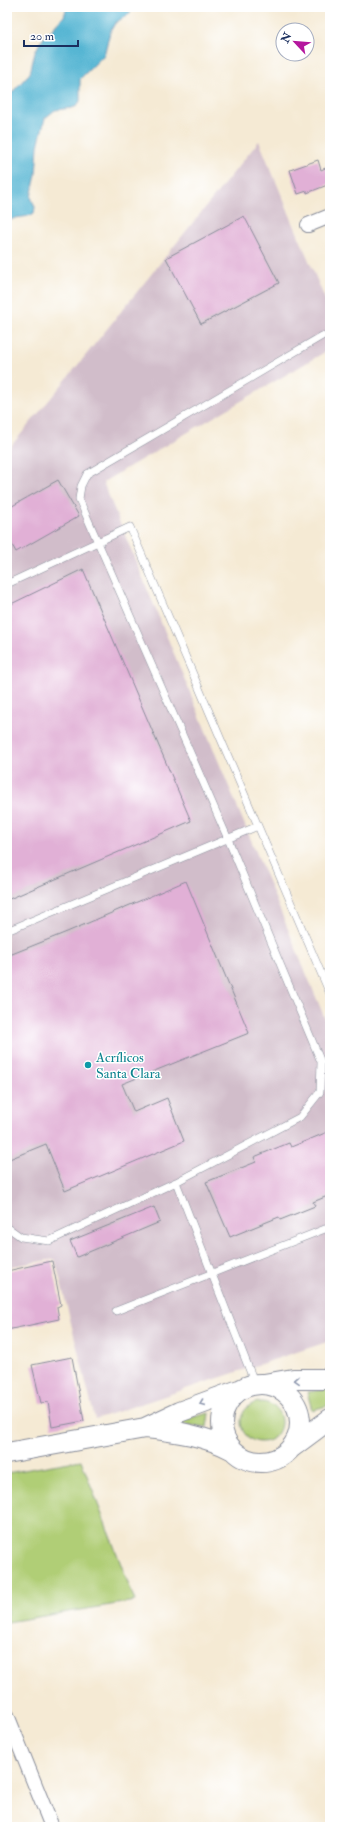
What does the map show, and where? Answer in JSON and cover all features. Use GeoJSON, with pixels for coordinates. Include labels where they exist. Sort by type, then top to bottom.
{"type":"FeatureCollection","features":[{"type":"Feature","properties":{"kind":"main road"},"geometry":{"type":"LineString","coordinates":[[7,1453],[145,1428],[179,1412],[253,1386],[293,1380],[330,1379]]}},
{"type":"Feature","properties":{"kind":"main road"},"geometry":{"type":"LineString","coordinates":[[289,1450],[298,1434],[298,1414],[294,1402],[286,1393],[275,1386],[253,1386],[229,1400],[223,1412],[222,1425],[224,1438],[233,1450],[243,1458],[255,1461],[269,1461],[280,1456],[289,1450],[330,1419]]}},
{"type":"Feature","properties":{"kind":"main road"},"geometry":{"type":"LineString","coordinates":[[145,1428],[165,1430],[207,1439],[233,1450]]}},
{"type":"Feature","properties":{"kind":"street"},"geometry":{"type":"LineString","coordinates":[[308,225],[330,216]]}},
{"type":"Feature","properties":{"kind":"street"},"geometry":{"type":"LineString","coordinates":[[7,1715],[52,1827]]}},
{"type":"Feature","properties":{"kind":"lane"},"geometry":{"type":"LineString","coordinates":[[7,1227],[21,1237],[49,1241],[176,1182],[300,1117],[320,1092],[321,1062],[228,839],[79,499],[81,486],[87,474],[322,336]]}},
{"type":"Feature","properties":{"kind":"lane"},"geometry":{"type":"LineString","coordinates":[[7,584],[130,527],[330,994]]}},
{"type":"Feature","properties":{"kind":"lane"},"geometry":{"type":"LineString","coordinates":[[7,931],[258,826]]}},
{"type":"Feature","properties":{"kind":"lane"},"geometry":{"type":"LineString","coordinates":[[176,1182],[213,1274],[253,1386]]}},
{"type":"Feature","properties":{"kind":"lane"},"geometry":{"type":"LineString","coordinates":[[116,1311],[330,1228]]}},
{"type":"Feature","properties":{"kind":"shaded area"},"geometry":{"type":"Polygon","coordinates":[[[259,141],[330,311],[330,349],[103,482],[330,1031],[330,1341],[95,1419],[55,1259],[7,1267],[7,451],[259,141]]]}},
{"type":"Feature","properties":{"kind":"green space"},"geometry":{"type":"Polygon","coordinates":[[[330,1389],[330,1405],[312,1410],[307,1392],[330,1389]]]}},
{"type":"Feature","properties":{"kind":"green space"},"geometry":{"type":"Polygon","coordinates":[[[265,1402],[272,1405],[278,1411],[281,1422],[280,1430],[272,1439],[265,1442],[257,1442],[250,1439],[242,1430],[241,1418],[244,1411],[253,1403],[265,1402]]]}},
{"type":"Feature","properties":{"kind":"green space"},"geometry":{"type":"Polygon","coordinates":[[[209,1413],[207,1427],[170,1423],[209,1413]]]}},
{"type":"Feature","properties":{"kind":"green space"},"geometry":{"type":"Polygon","coordinates":[[[81,1460],[135,1601],[7,1622],[7,1473],[81,1460]]]}},
{"type":"Feature","properties":{"kind":"water"},"geometry":{"type":"Polygon","coordinates":[[[67,7],[133,7],[129,14],[115,23],[110,32],[104,55],[80,79],[80,101],[77,106],[55,110],[45,118],[38,146],[36,175],[31,197],[35,207],[34,213],[10,220],[7,223],[7,98],[30,73],[35,52],[41,41],[64,16],[67,7]]]}},
{"type":"Feature","properties":{"kind":"building"},"geometry":{"type":"Polygon","coordinates":[[[318,160],[321,170],[330,166],[330,184],[307,193],[307,191],[298,194],[290,170],[318,160]]]}},
{"type":"Feature","properties":{"kind":"building"},"geometry":{"type":"Polygon","coordinates":[[[244,216],[279,283],[201,324],[166,258],[244,216]]]}},
{"type":"Feature","properties":{"kind":"building"},"geometry":{"type":"Polygon","coordinates":[[[58,480],[79,516],[16,552],[7,536],[7,509],[58,480]]]}},
{"type":"Feature","properties":{"kind":"building"},"geometry":{"type":"Polygon","coordinates":[[[83,569],[191,821],[7,900],[7,606],[83,569]]]}},
{"type":"Feature","properties":{"kind":"building","name":"Acrílicos Santa Clara"},"geometry":{"type":"Polygon","coordinates":[[[186,881],[249,1033],[122,1084],[134,1112],[167,1098],[184,1141],[65,1191],[46,1144],[7,1160],[7,956],[186,881]]]}},
{"type":"Feature","properties":{"kind":"building"},"geometry":{"type":"Polygon","coordinates":[[[330,1131],[330,1195],[313,1202],[315,1206],[280,1220],[279,1217],[230,1237],[206,1182],[256,1162],[254,1157],[289,1143],[291,1147],[330,1131]]]}},
{"type":"Feature","properties":{"kind":"building"},"geometry":{"type":"Polygon","coordinates":[[[154,1207],[160,1222],[77,1257],[70,1241],[154,1207]]]}},
{"type":"Feature","properties":{"kind":"building"},"geometry":{"type":"Polygon","coordinates":[[[52,1261],[61,1305],[57,1307],[59,1319],[7,1330],[7,1271],[52,1261]]]}},
{"type":"Feature","properties":{"kind":"building"},"geometry":{"type":"Polygon","coordinates":[[[72,1357],[84,1421],[52,1427],[48,1402],[41,1403],[32,1365],[72,1357]]]}},
{"type":"Feature","properties":{"kind":"place","name":"Acrílicos Santa Clara"},"geometry":{"type":"Point","coordinates":[88,1065]}}]}
